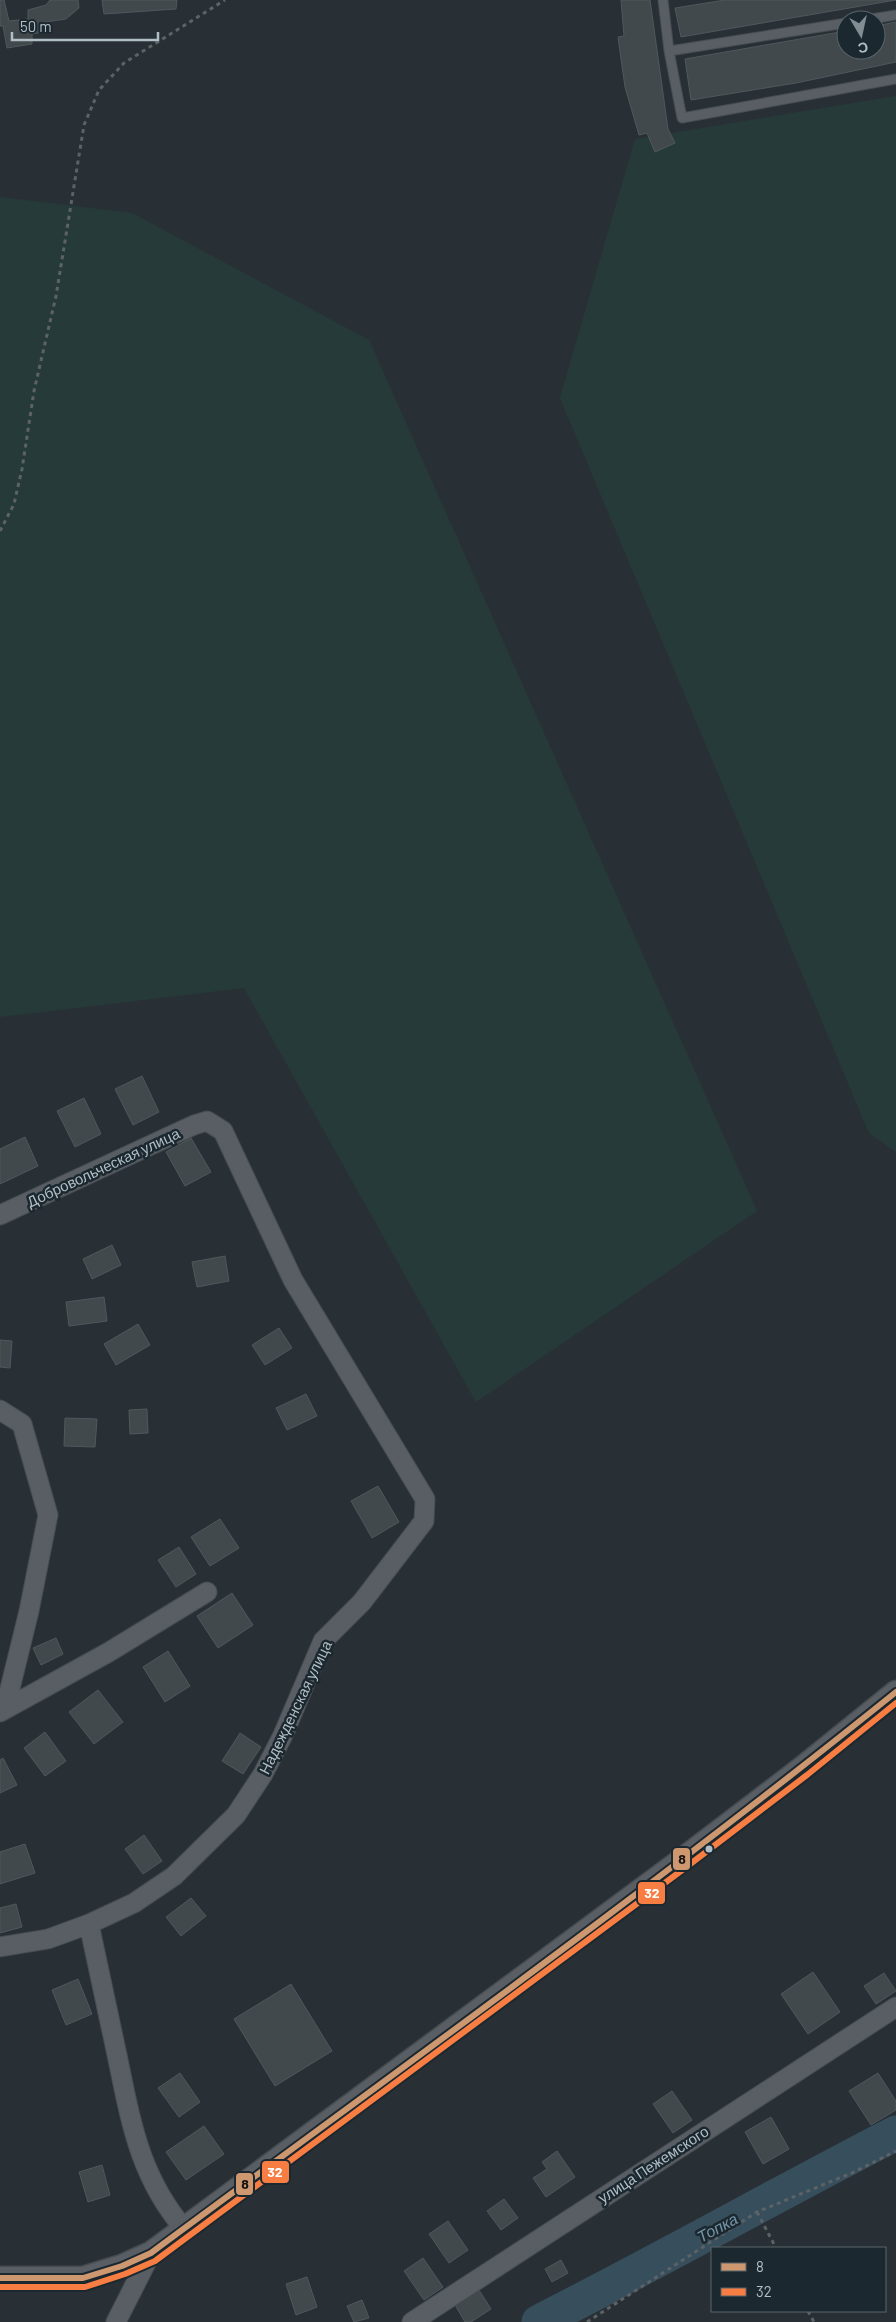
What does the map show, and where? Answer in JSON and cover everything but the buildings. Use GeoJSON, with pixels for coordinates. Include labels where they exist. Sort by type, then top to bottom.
{"type":"FeatureCollection","features":[{"type":"Feature","properties":{"kind":"street","name":"Добровольческая улица"},"geometry":{"type":"LineString","coordinates":[[0,1216],[207,1121],[223,1131],[293,1280],[425,1499]]}},
{"type":"Feature","properties":{"kind":"street"},"geometry":{"type":"LineString","coordinates":[[0,1410],[22,1424],[48,1515],[29,1611],[2,1710]]}},
{"type":"Feature","properties":{"kind":"street","name":"Надежденская улица"},"geometry":{"type":"LineString","coordinates":[[0,1947],[48,1938],[89,1924],[134,1903],[174,1876],[236,1815],[263,1774],[283,1735],[323,1641],[362,1602],[424,1521],[425,1499]]}},
{"type":"Feature","properties":{"kind":"street"},"geometry":{"type":"LineString","coordinates":[[2,1710],[110,1652],[207,1592]]}},
{"type":"Feature","properties":{"kind":"street"},"geometry":{"type":"LineString","coordinates":[[0,2278],[83,2278],[122,2266],[151,2253],[680,1861],[802,1768],[896,1692]]}},
{"type":"Feature","properties":{"kind":"street"},"geometry":{"type":"LineString","coordinates":[[89,1924],[131,2121],[145,2167],[163,2204],[184,2230]]}},
{"type":"Feature","properties":{"kind":"street","name":"улица Пежемского"},"geometry":{"type":"LineString","coordinates":[[412,2322],[896,2007]]}},
{"type":"Feature","properties":{"kind":"street"},"geometry":{"type":"LineString","coordinates":[[116,2322],[151,2253]]}},
{"type":"Feature","properties":{"kind":"lane"},"geometry":{"type":"LineString","coordinates":[[663,0],[669,51],[682,118],[896,79]]}},
{"type":"Feature","properties":{"kind":"lane"},"geometry":{"type":"LineString","coordinates":[[669,51],[836,25]]}},
{"type":"Feature","properties":{"kind":"path"},"geometry":{"type":"LineString","coordinates":[[0,531],[14,504],[22,469],[34,391],[56,296],[84,125],[99,90],[124,63],[225,0]]}},
{"type":"Feature","properties":{"kind":"path"},"geometry":{"type":"LineString","coordinates":[[588,2322],[757,2212],[854,2172],[896,2151]]}},
{"type":"Feature","properties":{"kind":"path"},"geometry":{"type":"LineString","coordinates":[[757,2212],[775,2247]]}},
{"type":"Feature","properties":{"kind":"green space"},"geometry":{"type":"Polygon","coordinates":[[[896,96],[896,1152],[869,1133],[560,398],[635,139],[896,96]]]}},
{"type":"Feature","properties":{"kind":"green space"},"geometry":{"type":"Polygon","coordinates":[[[0,197],[132,213],[369,340],[757,1211],[476,1402],[244,988],[0,1017],[0,197]]]}},
{"type":"Feature","properties":{"kind":"waterway","name":"Топка"},"geometry":{"type":"LineString","coordinates":[[539,2322],[896,2133]]}},
{"type":"Feature","properties":{"kind":"transit line","name":"8"},"geometry":{"type":"LineString","coordinates":[[0,2278],[83,2278],[122,2266],[151,2253],[433,2046],[713,1836],[896,1692]]}},
{"type":"Feature","properties":{"kind":"transit line","name":"32"},"geometry":{"type":"LineString","coordinates":[[0,2287],[85,2287],[125,2274],[155,2261],[685,1868],[807,1775],[896,1703]]}}]}
